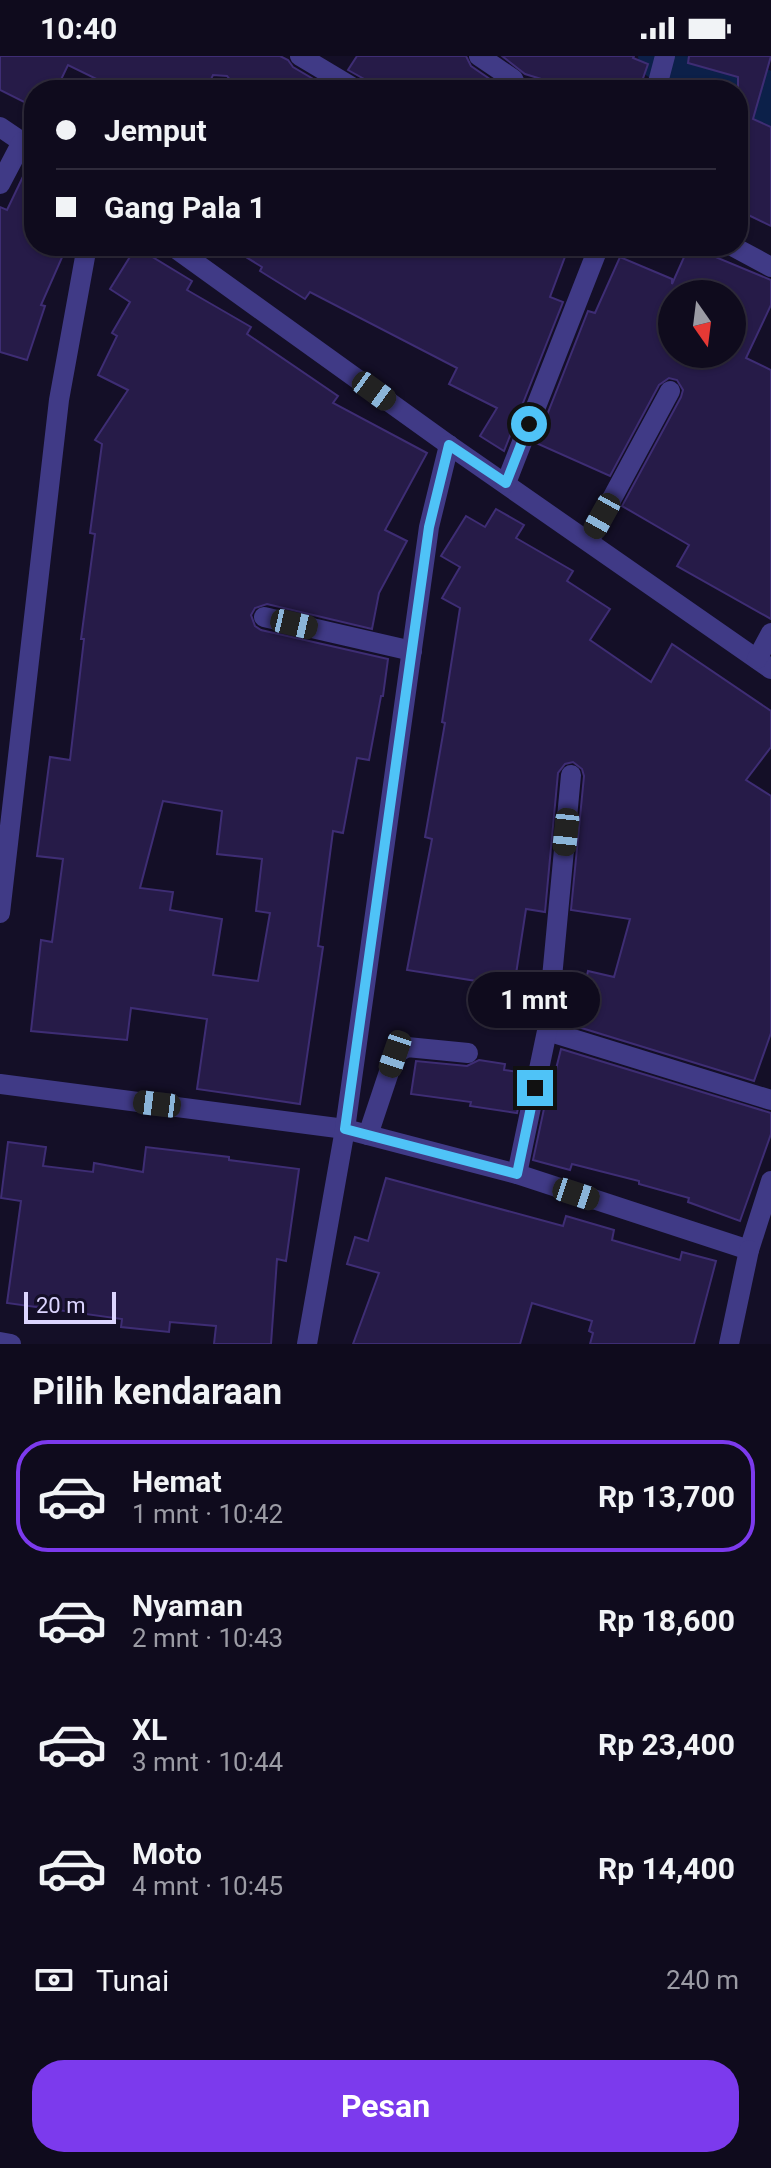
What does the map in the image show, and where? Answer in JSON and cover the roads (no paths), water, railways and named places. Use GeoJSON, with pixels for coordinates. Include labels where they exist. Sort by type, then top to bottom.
{"type":"FeatureCollection","features":[{"type":"Feature","properties":{"kind":"street"},"geometry":{"type":"LineString","coordinates":[[300,56],[340,80]]}},
{"type":"Feature","properties":{"kind":"street"},"geometry":{"type":"LineString","coordinates":[[479,56],[513,80]]}},
{"type":"Feature","properties":{"kind":"street"},"geometry":{"type":"LineString","coordinates":[[658,80],[665,56]]}},
{"type":"Feature","properties":{"kind":"street"},"geometry":{"type":"LineString","coordinates":[[0,127],[24,143]]}},
{"type":"Feature","properties":{"kind":"street"},"geometry":{"type":"LineString","coordinates":[[0,184],[24,151]]}},
{"type":"Feature","properties":{"kind":"street"},"geometry":{"type":"LineString","coordinates":[[748,255],[771,267]]}},
{"type":"Feature","properties":{"kind":"street"},"geometry":{"type":"LineString","coordinates":[[0,913],[59,400],[85,256]]}},
{"type":"Feature","properties":{"kind":"street"},"geometry":{"type":"LineString","coordinates":[[186,256],[449,445],[764,664],[771,633]]}},
{"type":"Feature","properties":{"kind":"street"},"geometry":{"type":"LineString","coordinates":[[506,483],[595,256]]}},
{"type":"Feature","properties":{"kind":"street"},"geometry":{"type":"LineString","coordinates":[[589,541],[670,391]]}},
{"type":"Feature","properties":{"kind":"street"},"geometry":{"type":"LineString","coordinates":[[307,1344],[345,1129],[429,527],[449,445]]}},
{"type":"Feature","properties":{"kind":"street"},"geometry":{"type":"LineString","coordinates":[[264,617],[412,651]]}},
{"type":"Feature","properties":{"kind":"street"},"geometry":{"type":"LineString","coordinates":[[517,1174],[547,1031],[571,775]]}},
{"type":"Feature","properties":{"kind":"street"},"geometry":{"type":"LineString","coordinates":[[547,1031],[771,1100]]}},
{"type":"Feature","properties":{"kind":"street"},"geometry":{"type":"LineString","coordinates":[[368,1135],[395,1054],[401,1049],[468,1053]]}},
{"type":"Feature","properties":{"kind":"street"},"geometry":{"type":"LineString","coordinates":[[0,1084],[345,1129],[517,1174],[749,1250]]}},
{"type":"Feature","properties":{"kind":"street"},"geometry":{"type":"LineString","coordinates":[[729,1344],[749,1250],[771,1181]]}},
{"type":"Feature","properties":{"kind":"street"},"geometry":{"type":"LineString","coordinates":[[0,1342],[11,1344]]}},
{"type":"Feature","properties":{"kind":"waterway"},"geometry":{"type":"LineString","coordinates":[[665,56],[723,80]]}},
{"type":"Feature","properties":{"kind":"waterway"},"geometry":{"type":"LineString","coordinates":[[748,90],[771,100]]}}]}
